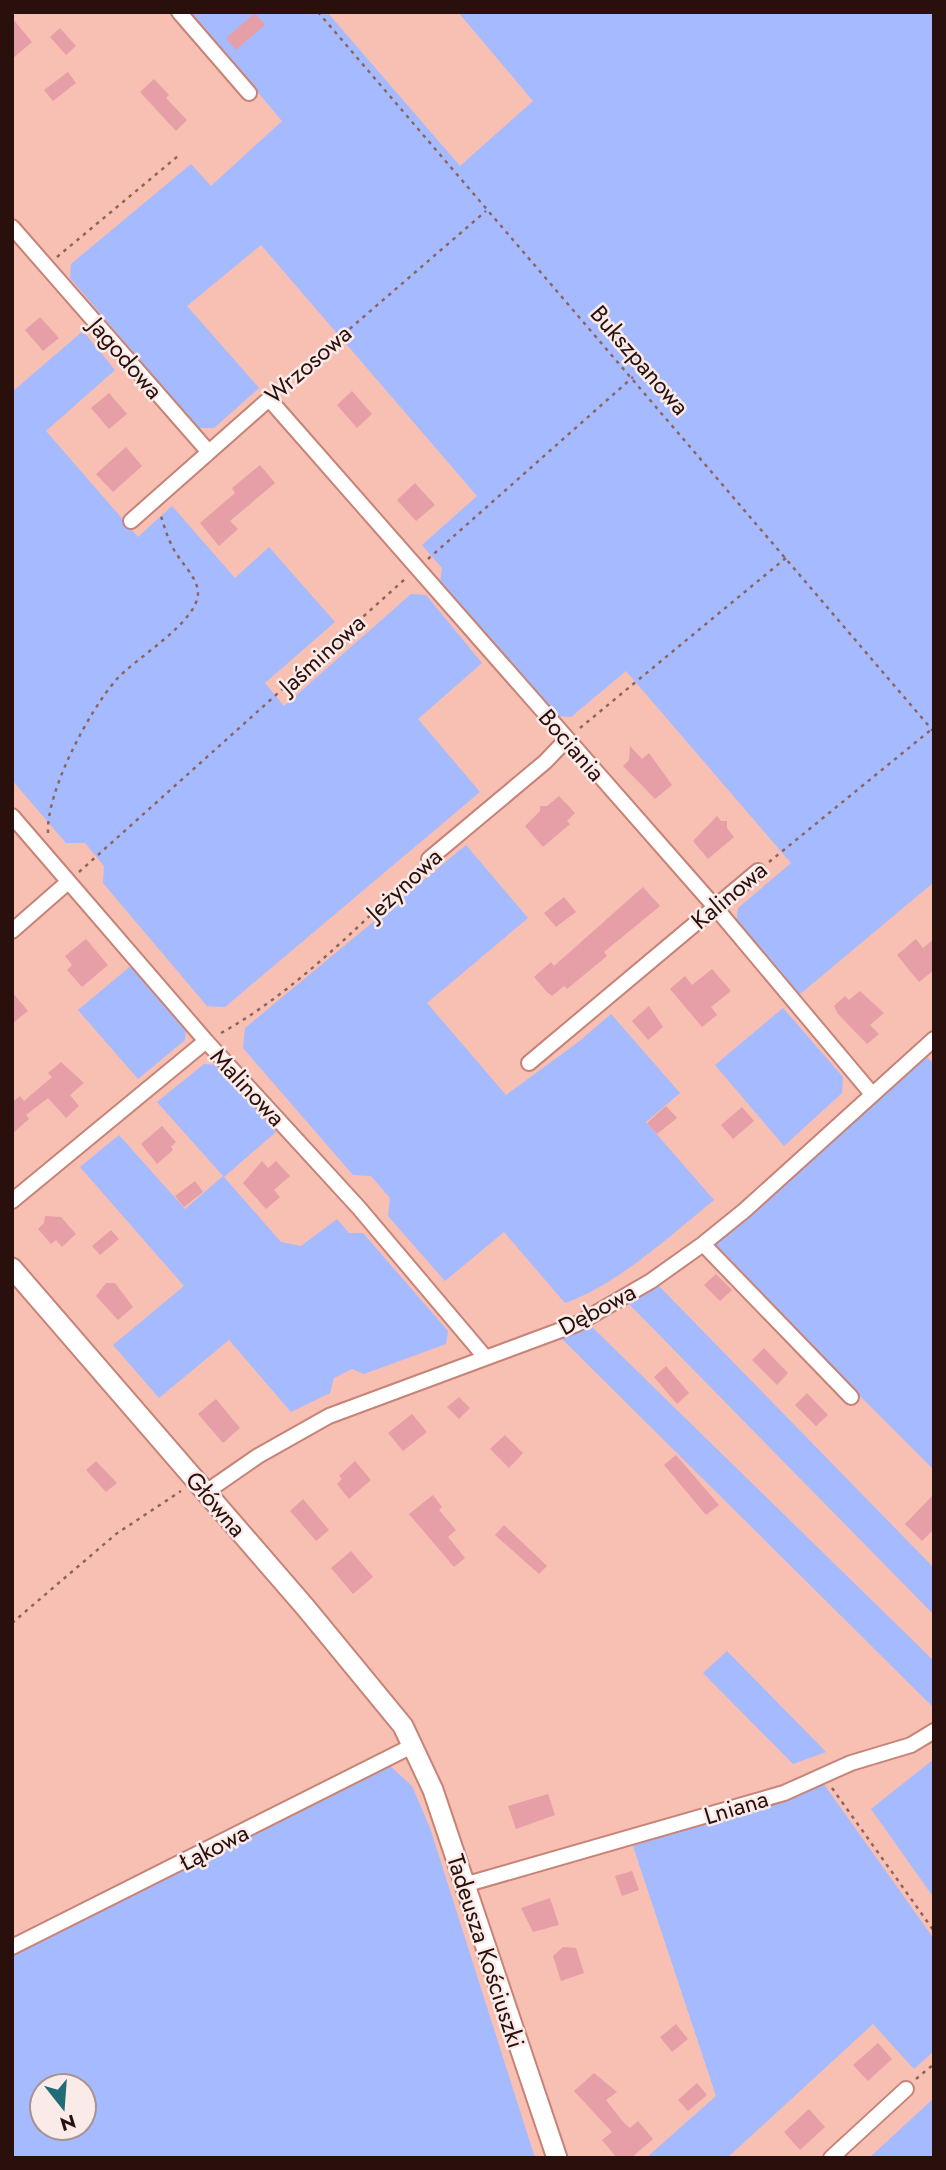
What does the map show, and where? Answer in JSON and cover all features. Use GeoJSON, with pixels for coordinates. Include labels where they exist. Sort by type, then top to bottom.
{"type":"FeatureCollection","features":[{"type":"Feature","properties":{"kind":"street"},"geometry":{"type":"LineString","coordinates":[[180,12],[249,93]]}},
{"type":"Feature","properties":{"kind":"street","name":"Jagodowa"},"geometry":{"type":"LineString","coordinates":[[12,227],[207,450]]}},
{"type":"Feature","properties":{"kind":"street","name":"Wrzosowa"},"geometry":{"type":"LineString","coordinates":[[131,521],[268,398]]}},
{"type":"Feature","properties":{"kind":"street","name":"Bociania"},"geometry":{"type":"LineString","coordinates":[[268,398],[715,907],[872,1094]]}},
{"type":"Feature","properties":{"kind":"street","name":"Jeżynowa"},"geometry":{"type":"LineString","coordinates":[[429,859],[545,762],[566,739]]}},
{"type":"Feature","properties":{"kind":"street","name":"Malinowa"},"geometry":{"type":"LineString","coordinates":[[12,816],[206,1041],[359,1208],[485,1357]]}},
{"type":"Feature","properties":{"kind":"street","name":"Kalinowa"},"geometry":{"type":"LineString","coordinates":[[529,1063],[758,871]]}},
{"type":"Feature","properties":{"kind":"street"},"geometry":{"type":"LineString","coordinates":[[12,931],[68,882]]}},
{"type":"Feature","properties":{"kind":"street","name":"Dębowa"},"geometry":{"type":"LineString","coordinates":[[204,1490],[329,1416],[577,1324],[651,1281],[704,1244],[934,1039]]}},
{"type":"Feature","properties":{"kind":"street"},"geometry":{"type":"LineString","coordinates":[[12,1201],[206,1041]]}},
{"type":"Feature","properties":{"kind":"street"},"geometry":{"type":"LineString","coordinates":[[704,1244],[850,1397]]}},
{"type":"Feature","properties":{"kind":"street","name":"Główna"},"geometry":{"type":"LineString","coordinates":[[12,1268],[358,1670],[414,1745]]}},
{"type":"Feature","properties":{"kind":"street","name":"Lniana"},"geometry":{"type":"LineString","coordinates":[[464,1885],[758,1801],[824,1777],[850,1763],[911,1745],[934,1731]]}},
{"type":"Feature","properties":{"kind":"street","name":"Tadeusza Kościuszki"},"geometry":{"type":"LineString","coordinates":[[414,1745],[430,1782],[557,2158]]}},
{"type":"Feature","properties":{"kind":"street","name":"Łąkowa"},"geometry":{"type":"LineString","coordinates":[[12,1947],[414,1745]]}},
{"type":"Feature","properties":{"kind":"street"},"geometry":{"type":"LineString","coordinates":[[831,2158],[906,2089]]}},
{"type":"Feature","properties":{"kind":"path","name":"Bukszpanowa"},"geometry":{"type":"LineString","coordinates":[[318,12],[933,730]]}},
{"type":"Feature","properties":{"kind":"path"},"geometry":{"type":"LineString","coordinates":[[45,267],[178,156]]}},
{"type":"Feature","properties":{"kind":"path","name":"Wrzosowa"},"geometry":{"type":"LineString","coordinates":[[268,398],[487,210]]}},
{"type":"Feature","properties":{"kind":"path","name":"Jaśminowa"},"geometry":{"type":"LineString","coordinates":[[68,882],[633,377]]}},
{"type":"Feature","properties":{"kind":"path"},"geometry":{"type":"LineString","coordinates":[[49,859],[47,818],[78,736],[117,679],[183,621],[194,607],[198,595],[197,585],[172,547],[154,500]]}},
{"type":"Feature","properties":{"kind":"path"},"geometry":{"type":"LineString","coordinates":[[566,739],[787,557]]}},
{"type":"Feature","properties":{"kind":"path","name":"Kalinowa"},"geometry":{"type":"LineString","coordinates":[[758,871],[933,730]]}},
{"type":"Feature","properties":{"kind":"path","name":"Jeżynowa"},"geometry":{"type":"LineString","coordinates":[[206,1041],[253,1015],[353,931],[429,859]]}},
{"type":"Feature","properties":{"kind":"path"},"geometry":{"type":"LineString","coordinates":[[12,1623],[116,1534],[179,1491],[204,1490]]}},
{"type":"Feature","properties":{"kind":"path"},"geometry":{"type":"LineString","coordinates":[[824,1777],[934,1931]]}},
{"type":"Feature","properties":{"kind":"path"},"geometry":{"type":"LineString","coordinates":[[906,2089],[934,2064]]}},
{"type":"Feature","properties":{"kind":"shaded area"},"geometry":{"type":"Polygon","coordinates":[[[191,12],[327,12],[460,166],[533,101],[458,12],[934,12],[934,882],[799,995],[736,924],[738,908],[791,863],[626,671],[571,717],[556,716],[440,583],[442,568],[422,545],[477,496],[261,245],[187,306],[259,388],[214,428],[198,428],[70,278],[71,264],[191,164],[211,186],[282,121],[191,12]]]}},
{"type":"Feature","properties":{"kind":"shaded area"},"geometry":{"type":"Polygon","coordinates":[[[83,331],[115,370],[46,431],[138,537],[172,506],[235,578],[269,547],[335,622],[265,683],[284,706],[411,594],[426,595],[482,663],[418,719],[480,792],[225,1007],[207,1006],[103,883],[104,866],[85,843],[66,843],[12,780],[12,392],[83,331]]]}},
{"type":"Feature","properties":{"kind":"shaded area"},"geometry":{"type":"Polygon","coordinates":[[[466,845],[528,918],[427,1003],[506,1095],[577,1043],[611,1014],[680,1093],[646,1122],[714,1200],[624,1272],[585,1295],[565,1303],[504,1232],[445,1281],[388,1216],[390,1198],[371,1176],[353,1175],[243,1048],[245,1028],[466,845]]]}},
{"type":"Feature","properties":{"kind":"shaded area"},"geometry":{"type":"Polygon","coordinates":[[[132,965],[186,1026],[185,1040],[138,1079],[78,1010],[132,965]]]}},
{"type":"Feature","properties":{"kind":"shaded area"},"geometry":{"type":"Polygon","coordinates":[[[783,1008],[843,1077],[842,1093],[784,1146],[715,1065],[783,1008]]]}},
{"type":"Feature","properties":{"kind":"shaded area"},"geometry":{"type":"Polygon","coordinates":[[[926,1056],[934,1064],[934,1470],[711,1247],[926,1056]]]}},
{"type":"Feature","properties":{"kind":"shaded area"},"geometry":{"type":"Polygon","coordinates":[[[204,1064],[218,1065],[276,1132],[224,1177],[281,1242],[301,1246],[337,1219],[349,1233],[363,1233],[448,1331],[446,1344],[364,1374],[352,1369],[334,1378],[330,1393],[291,1412],[229,1340],[159,1398],[113,1345],[184,1286],[80,1167],[119,1135],[185,1209],[223,1176],[157,1102],[204,1064]]]}},
{"type":"Feature","properties":{"kind":"shaded area"},"geometry":{"type":"Polygon","coordinates":[[[657,1284],[934,1568],[934,1615],[628,1303],[657,1284]]]}},
{"type":"Feature","properties":{"kind":"shaded area"},"geometry":{"type":"Polygon","coordinates":[[[592,1327],[934,1661],[934,1708],[560,1337],[592,1327]]]}},
{"type":"Feature","properties":{"kind":"shaded area"},"geometry":{"type":"Polygon","coordinates":[[[727,1651],[826,1752],[793,1764],[703,1673],[727,1651]]]}},
{"type":"Feature","properties":{"kind":"shaded area"},"geometry":{"type":"Polygon","coordinates":[[[934,1759],[934,1898],[871,1809],[934,1759]]]}},
{"type":"Feature","properties":{"kind":"shaded area"},"geometry":{"type":"Polygon","coordinates":[[[389,1765],[412,1786],[430,1828],[535,2158],[12,2158],[12,1950],[389,1765]]]}},
{"type":"Feature","properties":{"kind":"shaded area"},"geometry":{"type":"Polygon","coordinates":[[[823,1783],[934,1939],[934,2051],[914,2069],[873,2024],[727,2158],[646,2158],[716,2096],[633,1846],[823,1783]]]}},
{"type":"Feature","properties":{"kind":"shaded area"},"geometry":{"type":"Polygon","coordinates":[[[934,2098],[934,2158],[869,2158],[934,2098]]]}},
{"type":"Feature","properties":{"kind":"building"},"geometry":{"type":"Polygon","coordinates":[[[255,13],[265,25],[236,50],[226,38],[255,13]]]}},
{"type":"Feature","properties":{"kind":"building"},"geometry":{"type":"Polygon","coordinates":[[[12,18],[32,42],[12,59],[12,18]]]}},
{"type":"Feature","properties":{"kind":"building"},"geometry":{"type":"Polygon","coordinates":[[[60,28],[76,46],[66,55],[50,37],[60,28]]]}},
{"type":"Feature","properties":{"kind":"building"},"geometry":{"type":"Polygon","coordinates":[[[68,72],[76,83],[53,101],[44,90],[68,72]]]}},
{"type":"Feature","properties":{"kind":"building"},"geometry":{"type":"Polygon","coordinates":[[[154,79],[169,95],[166,98],[187,120],[176,131],[140,92],[154,79]]]}},
{"type":"Feature","properties":{"kind":"building"},"geometry":{"type":"Polygon","coordinates":[[[40,317],[59,338],[43,351],[25,330],[40,317]]]}},
{"type":"Feature","properties":{"kind":"building"},"geometry":{"type":"Polygon","coordinates":[[[352,391],[372,414],[357,428],[337,405],[352,391]]]}},
{"type":"Feature","properties":{"kind":"building"},"geometry":{"type":"Polygon","coordinates":[[[109,393],[127,414],[109,429],[91,408],[109,393]]]}},
{"type":"Feature","properties":{"kind":"building"},"geometry":{"type":"Polygon","coordinates":[[[126,447],[142,466],[113,492],[96,474],[126,447]]]}},
{"type":"Feature","properties":{"kind":"building"},"geometry":{"type":"Polygon","coordinates":[[[260,465],[275,483],[230,521],[238,529],[219,546],[200,523],[235,493],[232,488],[260,465]]]}},
{"type":"Feature","properties":{"kind":"building"},"geometry":{"type":"Polygon","coordinates":[[[415,483],[435,505],[416,521],[397,500],[415,483]]]}},
{"type":"Feature","properties":{"kind":"building"},"geometry":{"type":"Polygon","coordinates":[[[630,746],[642,759],[649,753],[672,785],[655,799],[623,766],[629,760],[630,746]]]}},
{"type":"Feature","properties":{"kind":"building"},"geometry":{"type":"Polygon","coordinates":[[[559,796],[575,813],[567,821],[570,824],[543,847],[525,826],[540,811],[540,806],[547,806],[559,796]]]}},
{"type":"Feature","properties":{"kind":"building"},"geometry":{"type":"Polygon","coordinates":[[[717,816],[721,821],[727,821],[727,828],[734,837],[708,859],[693,841],[717,816]]]}},
{"type":"Feature","properties":{"kind":"building"},"geometry":{"type":"Polygon","coordinates":[[[643,887],[660,906],[604,952],[607,956],[567,989],[564,986],[552,996],[547,992],[534,977],[551,962],[554,966],[643,887]]]}},
{"type":"Feature","properties":{"kind":"building"},"geometry":{"type":"Polygon","coordinates":[[[564,897],[576,912],[556,927],[544,913],[564,897]]]}},
{"type":"Feature","properties":{"kind":"building"},"geometry":{"type":"Polygon","coordinates":[[[86,939],[108,965],[82,987],[67,970],[72,965],[65,956],[86,939]]]}},
{"type":"Feature","properties":{"kind":"building"},"geometry":{"type":"Polygon","coordinates":[[[916,939],[923,948],[934,939],[934,970],[919,982],[897,955],[916,939]]]}},
{"type":"Feature","properties":{"kind":"building"},"geometry":{"type":"Polygon","coordinates":[[[712,969],[731,991],[711,1007],[717,1015],[702,1027],[670,989],[685,976],[692,985],[712,969]]]}},
{"type":"Feature","properties":{"kind":"building"},"geometry":{"type":"Polygon","coordinates":[[[860,991],[884,1013],[870,1025],[879,1034],[867,1044],[838,1014],[834,1006],[845,996],[849,1000],[860,991]]]}},
{"type":"Feature","properties":{"kind":"building"},"geometry":{"type":"Polygon","coordinates":[[[12,992],[28,1011],[12,1024],[12,992]]]}},
{"type":"Feature","properties":{"kind":"building"},"geometry":{"type":"Polygon","coordinates":[[[649,1006],[663,1027],[648,1040],[632,1021],[649,1006]]]}},
{"type":"Feature","properties":{"kind":"building"},"geometry":{"type":"Polygon","coordinates":[[[61,1062],[84,1083],[70,1095],[79,1106],[66,1118],[48,1098],[26,1115],[29,1119],[12,1134],[12,1098],[14,1101],[20,1096],[24,1101],[52,1077],[48,1073],[61,1062]]]}},
{"type":"Feature","properties":{"kind":"building"},"geometry":{"type":"Polygon","coordinates":[[[666,1106],[677,1118],[657,1134],[647,1123],[666,1106]]]}},
{"type":"Feature","properties":{"kind":"building"},"geometry":{"type":"Polygon","coordinates":[[[742,1107],[754,1121],[733,1139],[721,1125],[742,1107]]]}},
{"type":"Feature","properties":{"kind":"building"},"geometry":{"type":"Polygon","coordinates":[[[162,1126],[176,1142],[171,1147],[173,1150],[157,1164],[141,1144],[162,1126]]]}},
{"type":"Feature","properties":{"kind":"building"},"geometry":{"type":"Polygon","coordinates":[[[262,1161],[268,1168],[276,1161],[290,1176],[274,1190],[280,1197],[266,1209],[243,1183],[262,1161]]]}},
{"type":"Feature","properties":{"kind":"building"},"geometry":{"type":"Polygon","coordinates":[[[195,1181],[203,1192],[184,1207],[175,1196],[195,1181]]]}},
{"type":"Feature","properties":{"kind":"building"},"geometry":{"type":"Polygon","coordinates":[[[45,1216],[61,1217],[76,1234],[62,1247],[56,1240],[51,1244],[38,1229],[44,1223],[45,1216]]]}},
{"type":"Feature","properties":{"kind":"building"},"geometry":{"type":"Polygon","coordinates":[[[111,1230],[119,1239],[100,1255],[92,1246],[111,1230]]]}},
{"type":"Feature","properties":{"kind":"building"},"geometry":{"type":"Polygon","coordinates":[[[716,1274],[732,1290],[720,1301],[704,1285],[716,1274]]]}},
{"type":"Feature","properties":{"kind":"building"},"geometry":{"type":"Polygon","coordinates":[[[106,1283],[115,1283],[133,1307],[118,1320],[96,1296],[106,1283]]]}},
{"type":"Feature","properties":{"kind":"building"},"geometry":{"type":"Polygon","coordinates":[[[764,1348],[788,1373],[777,1385],[752,1360],[764,1348]]]}},
{"type":"Feature","properties":{"kind":"building"},"geometry":{"type":"Polygon","coordinates":[[[666,1366],[689,1393],[677,1404],[654,1377],[666,1366]]]}},
{"type":"Feature","properties":{"kind":"building"},"geometry":{"type":"Polygon","coordinates":[[[807,1393],[828,1415],[816,1426],[795,1405],[807,1393]]]}},
{"type":"Feature","properties":{"kind":"building"},"geometry":{"type":"Polygon","coordinates":[[[459,1397],[470,1408],[459,1419],[447,1407],[459,1397]]]}},
{"type":"Feature","properties":{"kind":"building"},"geometry":{"type":"Polygon","coordinates":[[[216,1399],[240,1428],[223,1443],[198,1414],[216,1399]]]}},
{"type":"Feature","properties":{"kind":"building"},"geometry":{"type":"Polygon","coordinates":[[[412,1414],[427,1432],[403,1451],[388,1433],[412,1414]]]}},
{"type":"Feature","properties":{"kind":"building"},"geometry":{"type":"Polygon","coordinates":[[[505,1435],[523,1453],[509,1468],[490,1449],[505,1435]]]}},
{"type":"Feature","properties":{"kind":"building"},"geometry":{"type":"Polygon","coordinates":[[[676,1455],[719,1505],[706,1515],[664,1465],[676,1455]]]}},
{"type":"Feature","properties":{"kind":"building"},"geometry":{"type":"Polygon","coordinates":[[[96,1461],[117,1483],[106,1492],[86,1470],[96,1461]]]}},
{"type":"Feature","properties":{"kind":"building"},"geometry":{"type":"Polygon","coordinates":[[[355,1461],[371,1480],[349,1499],[337,1484],[342,1479],[339,1476],[355,1461]]]}},
{"type":"Feature","properties":{"kind":"building"},"geometry":{"type":"Polygon","coordinates":[[[934,1494],[934,1529],[922,1541],[905,1524],[934,1494]]]}},
{"type":"Feature","properties":{"kind":"building"},"geometry":{"type":"Polygon","coordinates":[[[433,1495],[442,1507],[439,1510],[456,1530],[448,1537],[465,1558],[454,1567],[409,1514],[433,1495]]]}},
{"type":"Feature","properties":{"kind":"building"},"geometry":{"type":"Polygon","coordinates":[[[303,1499],[329,1530],[316,1541],[290,1511],[303,1499]]]}},
{"type":"Feature","properties":{"kind":"building"},"geometry":{"type":"Polygon","coordinates":[[[504,1525],[547,1566],[539,1574],[495,1535],[504,1525]]]}},
{"type":"Feature","properties":{"kind":"building"},"geometry":{"type":"Polygon","coordinates":[[[351,1551],[373,1577],[353,1594],[331,1568],[351,1551]]]}},
{"type":"Feature","properties":{"kind":"building"},"geometry":{"type":"Polygon","coordinates":[[[548,1794],[555,1815],[516,1829],[508,1806],[548,1794]]]}},
{"type":"Feature","properties":{"kind":"building"},"geometry":{"type":"Polygon","coordinates":[[[632,1871],[639,1890],[622,1896],[615,1876],[632,1871]]]}},
{"type":"Feature","properties":{"kind":"building"},"geometry":{"type":"Polygon","coordinates":[[[550,1898],[559,1925],[533,1932],[521,1908],[550,1898]]]}},
{"type":"Feature","properties":{"kind":"building"},"geometry":{"type":"Polygon","coordinates":[[[563,1947],[576,1948],[584,1973],[561,1981],[553,1956],[563,1947]]]}},
{"type":"Feature","properties":{"kind":"building"},"geometry":{"type":"Polygon","coordinates":[[[676,2024],[688,2039],[672,2052],[660,2037],[676,2024]]]}},
{"type":"Feature","properties":{"kind":"building"},"geometry":{"type":"Polygon","coordinates":[[[878,2043],[892,2059],[868,2081],[853,2065],[878,2043]]]}},
{"type":"Feature","properties":{"kind":"building"},"geometry":{"type":"Polygon","coordinates":[[[594,2073],[617,2092],[606,2100],[623,2122],[630,2128],[638,2121],[653,2139],[631,2158],[617,2158],[602,2140],[612,2132],[574,2091],[594,2073]]]}},
{"type":"Feature","properties":{"kind":"building"},"geometry":{"type":"Polygon","coordinates":[[[697,2083],[707,2095],[688,2111],[678,2100],[697,2083]]]}},
{"type":"Feature","properties":{"kind":"building"},"geometry":{"type":"Polygon","coordinates":[[[809,2109],[825,2127],[800,2150],[784,2132],[809,2109]]]}}]}
